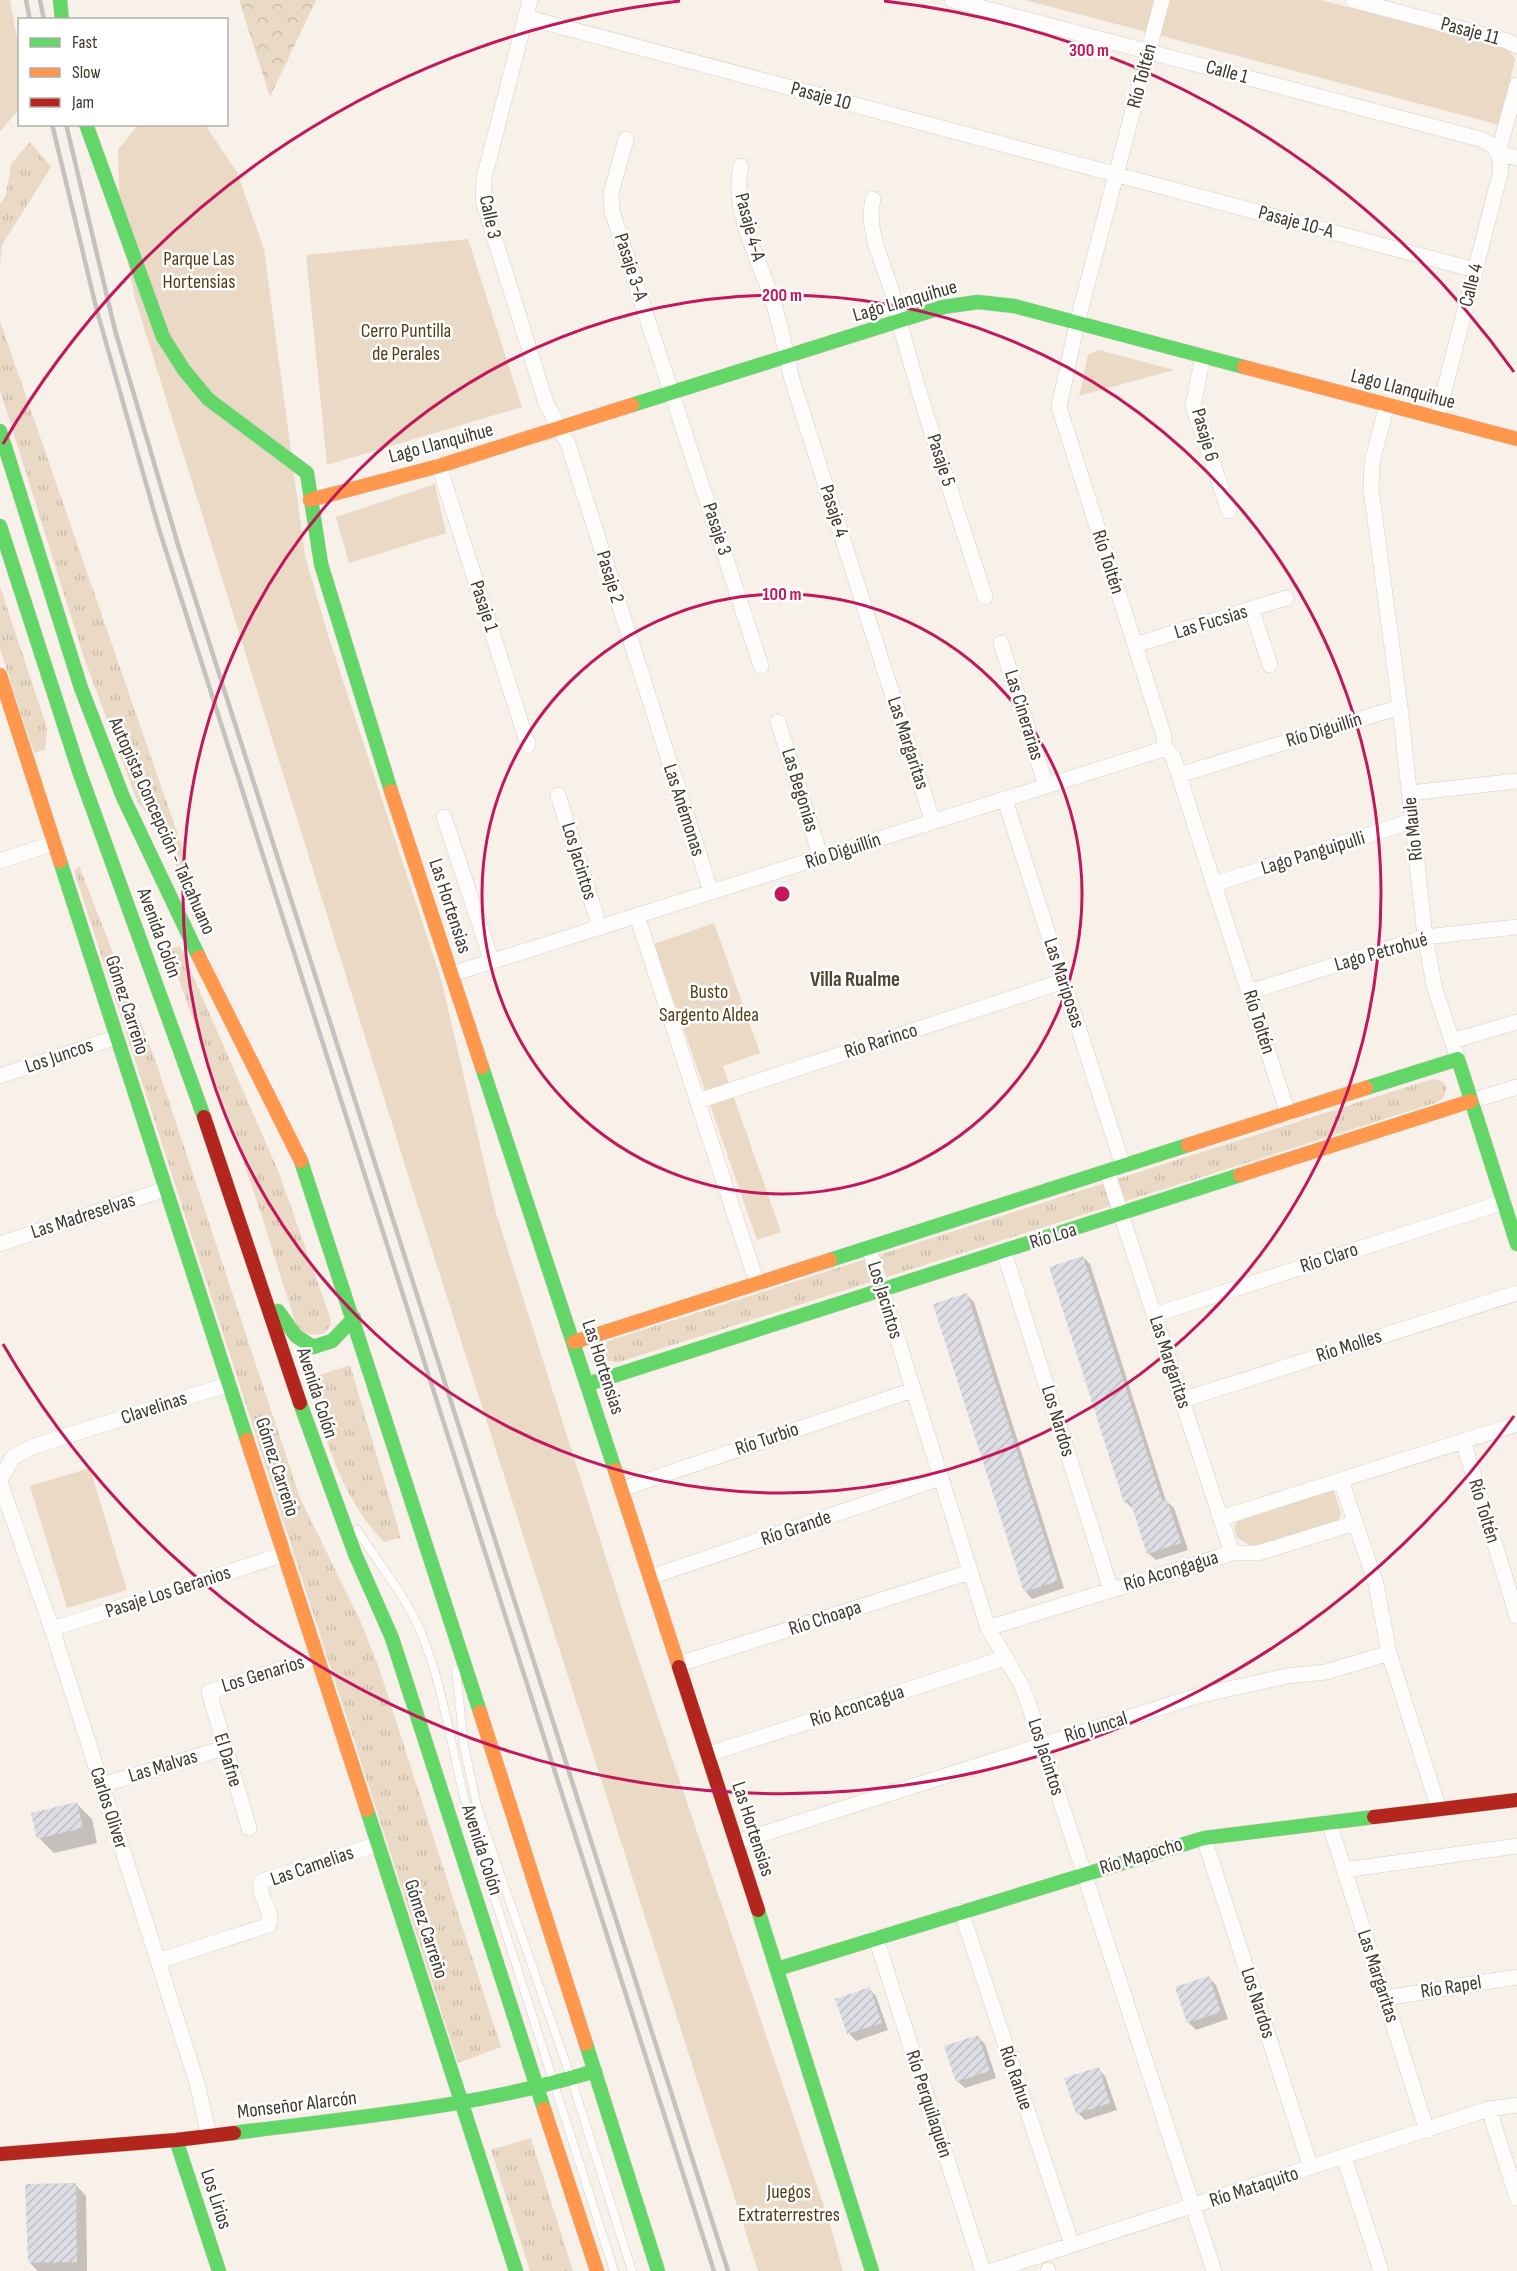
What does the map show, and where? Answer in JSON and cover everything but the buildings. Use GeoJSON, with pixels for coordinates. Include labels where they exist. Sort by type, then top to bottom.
{"type":"FeatureCollection","features":[{"type":"Feature","properties":{"kind":"street"},"geometry":{"type":"LineString","coordinates":[[60,0],[62,18]]}},
{"type":"Feature","properties":{"kind":"street","name":"Calle 3"},"geometry":{"type":"LineString","coordinates":[[530,0],[484,178],[483,201],[546,403],[559,429]]}},
{"type":"Feature","properties":{"kind":"street","name":"Calle 1"},"geometry":{"type":"LineString","coordinates":[[952,0],[1480,139],[1494,146],[1498,153],[1517,158]]}},
{"type":"Feature","properties":{"kind":"street","name":"Río Toltén"},"geometry":{"type":"LineString","coordinates":[[1162,0],[1077,323],[1059,398],[1060,416],[1164,736],[1164,746],[1172,754],[1288,1114]]}},
{"type":"Feature","properties":{"kind":"street","name":"Pasaje 11"},"geometry":{"type":"LineString","coordinates":[[1353,0],[1507,41],[1517,46]]}},
{"type":"Feature","properties":{"kind":"street","name":"Pasaje 10"},"geometry":{"type":"LineString","coordinates":[[525,18],[1116,175]]}},
{"type":"Feature","properties":{"kind":"street"},"geometry":{"type":"LineString","coordinates":[[1498,153],[1517,85]]}},
{"type":"Feature","properties":{"kind":"street","name":"Las Hortensias"},"geometry":{"type":"LineString","coordinates":[[87,126],[163,337],[184,370],[208,399],[307,473],[317,547],[329,593],[709,1754],[872,2271]]}},
{"type":"Feature","properties":{"kind":"street","name":"Pasaje 3-A"},"geometry":{"type":"LineString","coordinates":[[626,139],[611,193],[612,211],[673,393]]}},
{"type":"Feature","properties":{"kind":"street","name":"Calle 4"},"geometry":{"type":"LineString","coordinates":[[1437,418],[1501,166],[1498,153]]}},
{"type":"Feature","properties":{"kind":"street","name":"Pasaje 4-A"},"geometry":{"type":"LineString","coordinates":[[741,166],[738,189],[741,212],[775,308],[787,357]]}},
{"type":"Feature","properties":{"kind":"street","name":"Pasaje 10-A"},"geometry":{"type":"LineString","coordinates":[[1116,175],[1475,270]]}},
{"type":"Feature","properties":{"kind":"street","name":"Pasaje 5"},"geometry":{"type":"LineString","coordinates":[[873,199],[871,226],[898,321],[985,597]]}},
{"type":"Feature","properties":{"kind":"street","name":"Lago Llanquihue"},"geometry":{"type":"LineString","coordinates":[[310,500],[439,466],[943,307],[978,302],[1014,306],[1517,439]]}},
{"type":"Feature","properties":{"kind":"street","name":"Pasaje 6"},"geometry":{"type":"LineString","coordinates":[[1203,356],[1193,406],[1229,512]]}},
{"type":"Feature","properties":{"kind":"street","name":"Pasaje 4"},"geometry":{"type":"LineString","coordinates":[[787,357],[883,664]]}},
{"type":"Feature","properties":{"kind":"street","name":"Pasaje 3"},"geometry":{"type":"LineString","coordinates":[[673,393],[761,666]]}},
{"type":"Feature","properties":{"kind":"street","name":"Río Maule"},"geometry":{"type":"LineString","coordinates":[[1387,405],[1372,462],[1370,481],[1400,707],[1425,937],[1435,989],[1517,1244]]}},
{"type":"Feature","properties":{"kind":"street","name":"Pasaje 2"},"geometry":{"type":"LineString","coordinates":[[559,429],[568,444],[657,728]]}},
{"type":"Feature","properties":{"kind":"street","name":"Autopista Concepción - Talcahuano"},"geometry":{"type":"LineString","coordinates":[[0,431],[81,688],[123,797],[224,1008],[299,1155]]}},
{"type":"Feature","properties":{"kind":"street","name":"Pasaje 1"},"geometry":{"type":"LineString","coordinates":[[439,466],[528,745]]}},
{"type":"Feature","properties":{"kind":"street","name":"Avenida Colón"},"geometry":{"type":"LineString","coordinates":[[0,526],[79,771],[185,1061],[318,1458],[355,1554],[392,1638],[597,2271]]}},
{"type":"Feature","properties":{"kind":"street","name":"Las Fucsias"},"geometry":{"type":"LineString","coordinates":[[1135,645],[1286,598]]}},
{"type":"Feature","properties":{"kind":"street"},"geometry":{"type":"LineString","coordinates":[[1252,610],[1270,664]]}},
{"type":"Feature","properties":{"kind":"street","name":"Las Cinerarias"},"geometry":{"type":"LineString","coordinates":[[1001,643],[1046,786]]}},
{"type":"Feature","properties":{"kind":"street","name":"Las Margaritas"},"geometry":{"type":"LineString","coordinates":[[883,664],[933,822]]}},
{"type":"Feature","properties":{"kind":"street","name":"Gómez Carreño"},"geometry":{"type":"LineString","coordinates":[[0,675],[3,695],[55,843],[516,2271]]}},
{"type":"Feature","properties":{"kind":"street","name":"Río Diguillín"},"geometry":{"type":"LineString","coordinates":[[1179,775],[1400,707]]}},
{"type":"Feature","properties":{"kind":"street","name":"Las Begonias"},"geometry":{"type":"LineString","coordinates":[[778,722],[821,858]]}},
{"type":"Feature","properties":{"kind":"street","name":"Las Anémonas"},"geometry":{"type":"LineString","coordinates":[[657,728],[711,892]]}},
{"type":"Feature","properties":{"kind":"street","name":"Río Diguillín"},"geometry":{"type":"LineString","coordinates":[[452,974],[1005,800],[1157,751],[1164,746]]}},
{"type":"Feature","properties":{"kind":"street"},"geometry":{"type":"LineString","coordinates":[[1410,793],[1517,781]]}},
{"type":"Feature","properties":{"kind":"street","name":"Los Jacintos"},"geometry":{"type":"LineString","coordinates":[[558,795],[600,928]]}},
{"type":"Feature","properties":{"kind":"street","name":"Las Mariposas"},"geometry":{"type":"LineString","coordinates":[[1005,800],[1123,1166]]}},
{"type":"Feature","properties":{"kind":"street"},"geometry":{"type":"LineString","coordinates":[[444,817],[492,962]]}},
{"type":"Feature","properties":{"kind":"street","name":"Lago Panguipulli"},"geometry":{"type":"LineString","coordinates":[[1214,884],[1412,821]]}},
{"type":"Feature","properties":{"kind":"street"},"geometry":{"type":"LineString","coordinates":[[0,861],[55,843]]}},
{"type":"Feature","properties":{"kind":"street"},"geometry":{"type":"LineString","coordinates":[[638,916],[757,1283]]}},
{"type":"Feature","properties":{"kind":"street","name":"Lago Petrohué"},"geometry":{"type":"LineString","coordinates":[[1249,992],[1425,937],[1517,927]]}},
{"type":"Feature","properties":{"kind":"street","name":"Río Rarinco"},"geometry":{"type":"LineString","coordinates":[[698,1101],[1064,981]]}},
{"type":"Feature","properties":{"kind":"street"},"geometry":{"type":"LineString","coordinates":[[1452,1041],[1517,1022]]}},
{"type":"Feature","properties":{"kind":"street","name":"Los Juncos"},"geometry":{"type":"LineString","coordinates":[[0,1076],[117,1037]]}},
{"type":"Feature","properties":{"kind":"street"},"geometry":{"type":"LineString","coordinates":[[574,1342],[1458,1059]]}},
{"type":"Feature","properties":{"kind":"street","name":"Río Loa"},"geometry":{"type":"LineString","coordinates":[[588,1384],[1517,1087]]}},
{"type":"Feature","properties":{"kind":"street","name":"Avenida Colón"},"geometry":{"type":"LineString","coordinates":[[299,1155],[354,1318],[658,2271]]}},
{"type":"Feature","properties":{"kind":"street","name":"Las Margaritas"},"geometry":{"type":"LineString","coordinates":[[1107,1172],[1232,1553]]}},
{"type":"Feature","properties":{"kind":"street","name":"Las Madreselvas"},"geometry":{"type":"LineString","coordinates":[[0,1244],[166,1189]]}},
{"type":"Feature","properties":{"kind":"street","name":"Río Claro"},"geometry":{"type":"LineString","coordinates":[[1154,1314],[1504,1202]]}},
{"type":"Feature","properties":{"kind":"street","name":"Los Jacintos"},"geometry":{"type":"LineString","coordinates":[[869,1248],[988,1628],[1022,1686],[1215,2271]]}},
{"type":"Feature","properties":{"kind":"street","name":"Los Nardos"},"geometry":{"type":"LineString","coordinates":[[1004,1252],[1111,1590]]}},
{"type":"Feature","properties":{"kind":"street"},"geometry":{"type":"LineString","coordinates":[[259,1280],[293,1335],[302,1344],[314,1348],[323,1347],[339,1337],[354,1318]]}},
{"type":"Feature","properties":{"kind":"street","name":"Río Molles"},"geometry":{"type":"LineString","coordinates":[[1182,1400],[1517,1293]]}},
{"type":"Feature","properties":{"kind":"street","name":"Clavelinas"},"geometry":{"type":"LineString","coordinates":[[0,1481],[9,1462],[20,1452],[229,1384]]}},
{"type":"Feature","properties":{"kind":"street","name":"Río Turbio"},"geometry":{"type":"LineString","coordinates":[[622,1489],[913,1390]]}},
{"type":"Feature","properties":{"kind":"street","name":"Río Acongagua"},"geometry":{"type":"LineString","coordinates":[[1221,1518],[1517,1424]]}},
{"type":"Feature","properties":{"kind":"street","name":"Río Toltén"},"geometry":{"type":"LineString","coordinates":[[1462,1442],[1517,1616]]}},
{"type":"Feature","properties":{"kind":"street","name":"Río Grande"},"geometry":{"type":"LineString","coordinates":[[651,1577],[941,1478]]}},
{"type":"Feature","properties":{"kind":"street"},"geometry":{"type":"LineString","coordinates":[[1341,1480],[1376,1584],[1389,1653],[1439,1809]]}},
{"type":"Feature","properties":{"kind":"street","name":"Carlos Oliver"},"geometry":{"type":"LineString","coordinates":[[0,1481],[52,1629],[102,1785],[197,2083],[209,2136]]}},
{"type":"Feature","properties":{"kind":"street","name":"Río Acongagua"},"geometry":{"type":"LineString","coordinates":[[988,1628],[1232,1553],[1258,1553],[1355,1523]]}},
{"type":"Feature","properties":{"kind":"street","name":"Pasaje Los Geranios"},"geometry":{"type":"LineString","coordinates":[[52,1629],[285,1554]]}},
{"type":"Feature","properties":{"kind":"street","name":"Río Choapa"},"geometry":{"type":"LineString","coordinates":[[679,1664],[970,1572]]}},
{"type":"Feature","properties":{"kind":"street","name":"Río Juncal"},"geometry":{"type":"LineString","coordinates":[[737,1842],[1197,1696],[1287,1676],[1326,1672],[1389,1653]]}},
{"type":"Feature","properties":{"kind":"street","name":"Los Genarios"},"geometry":{"type":"LineString","coordinates":[[208,1692],[318,1657]]}},
{"type":"Feature","properties":{"kind":"street","name":"Río Aconcagua"},"geometry":{"type":"LineString","coordinates":[[709,1754],[1005,1658]]}},
{"type":"Feature","properties":{"kind":"street","name":"El Dafne"},"geometry":{"type":"LineString","coordinates":[[208,1692],[249,1828]]}},
{"type":"Feature","properties":{"kind":"street","name":"Las Malvas"},"geometry":{"type":"LineString","coordinates":[[102,1785],[224,1748]]}},
{"type":"Feature","properties":{"kind":"street","name":"Río Mapocho"},"geometry":{"type":"LineString","coordinates":[[777,1969],[1082,1873],[1204,1838],[1517,1800]]}},
{"type":"Feature","properties":{"kind":"street","name":"Las Margaritas"},"geometry":{"type":"LineString","coordinates":[[1329,1822],[1427,2131]]}},
{"type":"Feature","properties":{"kind":"street","name":"Los Nardos"},"geometry":{"type":"LineString","coordinates":[[1204,1838],[1311,2168]]}},
{"type":"Feature","properties":{"kind":"street","name":"Las Camelias"},"geometry":{"type":"LineString","coordinates":[[158,1961],[268,1925],[271,1921],[260,1886],[262,1881],[378,1844]]}},
{"type":"Feature","properties":{"kind":"street"},"geometry":{"type":"LineString","coordinates":[[1344,1870],[1517,1846]]}},
{"type":"Feature","properties":{"kind":"street","name":"Río Rahue"},"geometry":{"type":"LineString","coordinates":[[961,1911],[1072,2245]]}},
{"type":"Feature","properties":{"kind":"street","name":"Río Perquilaquén"},"geometry":{"type":"LineString","coordinates":[[876,1938],[983,2271]]}},
{"type":"Feature","properties":{"kind":"street","name":"Río Rapel"},"geometry":{"type":"LineString","coordinates":[[1385,1998],[1517,1977]]}},
{"type":"Feature","properties":{"kind":"street","name":"Monseñor Alarcón"},"geometry":{"type":"LineString","coordinates":[[0,2154],[177,2140],[462,2103],[539,2088],[595,2071]]}},
{"type":"Feature","properties":{"kind":"street","name":"Río Mataquito"},"geometry":{"type":"LineString","coordinates":[[992,2271],[1489,2109],[1517,2105]]}},
{"type":"Feature","properties":{"kind":"street"},"geometry":{"type":"LineString","coordinates":[[1489,2109],[1517,2198]]}},
{"type":"Feature","properties":{"kind":"street","name":"Los Lirios"},"geometry":{"type":"LineString","coordinates":[[177,2140],[219,2271]]}},
{"type":"Feature","properties":{"kind":"street"},"geometry":{"type":"LineString","coordinates":[[1344,2157],[1381,2271]]}},
{"type":"Feature","properties":{"kind":"lane"},"geometry":{"type":"LineString","coordinates":[[318,1458],[346,1514],[400,1591],[419,1629],[435,1675],[468,1814],[614,2271]]}},
{"type":"Feature","properties":{"kind":"lane"},"geometry":{"type":"LineString","coordinates":[[452,1623],[464,1746],[476,1803],[571,2078],[632,2271]]}},
{"type":"Feature","properties":{"kind":"green space"},"geometry":{"type":"Polygon","coordinates":[[[0,0],[10,0],[18,43],[18,110],[0,132],[0,0]]]}},
{"type":"Feature","properties":{"kind":"green space"},"geometry":{"type":"Polygon","coordinates":[[[239,0],[316,0],[270,97],[239,0]]]}},
{"type":"Feature","properties":{"kind":"green space"},"geometry":{"type":"Polygon","coordinates":[[[1025,0],[1321,0],[1508,49],[1515,59],[1500,125],[1025,0]]]}},
{"type":"Feature","properties":{"kind":"green space","name":"Parque Las Hortensias"},"geometry":{"type":"Polygon","coordinates":[[[137,126],[206,126],[237,172],[264,249],[305,556],[328,635],[441,979],[496,1213],[634,1646],[830,2224],[843,2271],[758,2271],[409,1178],[135,299],[120,221],[118,150],[137,126]]]}},
{"type":"Feature","properties":{"kind":"green space"},"geometry":{"type":"Polygon","coordinates":[[[30,142],[51,167],[2,245],[0,265],[0,204],[6,195],[11,164],[30,142]]]}},
{"type":"Feature","properties":{"kind":"green space","name":"Cerro Puntilla de Perales"},"geometry":{"type":"Polygon","coordinates":[[[468,239],[522,407],[327,465],[306,255],[468,239]]]}},
{"type":"Feature","properties":{"kind":"green space"},"geometry":{"type":"Polygon","coordinates":[[[0,321],[205,913],[193,918],[174,860],[178,857],[175,844],[168,845],[160,829],[138,803],[84,658],[0,390],[0,321]]]}},
{"type":"Feature","properties":{"kind":"green space"},"geometry":{"type":"Polygon","coordinates":[[[1098,350],[1174,370],[1079,396],[1088,355],[1098,350]]]}},
{"type":"Feature","properties":{"kind":"green space"},"geometry":{"type":"Polygon","coordinates":[[[435,484],[446,533],[349,563],[336,517],[435,484]]]}},
{"type":"Feature","properties":{"kind":"green space"},"geometry":{"type":"Polygon","coordinates":[[[0,586],[47,728],[45,750],[34,753],[0,649],[0,586]]]}},
{"type":"Feature","properties":{"kind":"green space"},"geometry":{"type":"Polygon","coordinates":[[[79,866],[156,1062],[300,1498],[359,1618],[378,1665],[501,2047],[458,2063],[74,871],[79,866]]]}},
{"type":"Feature","properties":{"kind":"green space","name":"Busto Sargento Aldea"},"geometry":{"type":"Polygon","coordinates":[[[714,923],[760,1053],[723,1066],[781,1232],[757,1240],[654,944],[714,923]]]}},
{"type":"Feature","properties":{"kind":"green space"},"geometry":{"type":"Polygon","coordinates":[[[180,946],[279,1173],[330,1317],[331,1325],[325,1333],[315,1335],[303,1333],[295,1322],[256,1198],[168,949],[180,946]]]}},
{"type":"Feature","properties":{"kind":"green space"},"geometry":{"type":"Polygon","coordinates":[[[1432,1079],[1442,1081],[1447,1088],[1444,1097],[1438,1102],[619,1362],[608,1361],[604,1353],[608,1341],[1432,1079]]]}},
{"type":"Feature","properties":{"kind":"green space"},"geometry":{"type":"Polygon","coordinates":[[[350,1365],[401,1538],[384,1542],[356,1506],[336,1466],[307,1379],[350,1365]]]}},
{"type":"Feature","properties":{"kind":"green space"},"geometry":{"type":"Polygon","coordinates":[[[90,1468],[127,1590],[67,1608],[30,1486],[90,1468]]]}},
{"type":"Feature","properties":{"kind":"green space"},"geometry":{"type":"Polygon","coordinates":[[[1325,1490],[1334,1491],[1341,1513],[1338,1521],[1254,1547],[1237,1538],[1234,1526],[1239,1520],[1325,1490]]]}},
{"type":"Feature","properties":{"kind":"green space"},"geometry":{"type":"Polygon","coordinates":[[[531,2138],[573,2271],[530,2271],[491,2150],[531,2138]]]}},
{"type":"Feature","properties":{"kind":"railway"},"geometry":{"type":"LineString","coordinates":[[26,0],[30,18]]}},
{"type":"Feature","properties":{"kind":"railway"},"geometry":{"type":"LineString","coordinates":[[40,0],[44,18]]}},
{"type":"Feature","properties":{"kind":"railway"},"geometry":{"type":"LineString","coordinates":[[52,126],[97,311],[159,529],[714,2271]]}},
{"type":"Feature","properties":{"kind":"railway"},"geometry":{"type":"LineString","coordinates":[[66,126],[115,330],[179,548],[728,2271]]}},
{"type":"Feature","properties":{"kind":"traffic: fast"},"geometry":{"type":"LineString","coordinates":[[60,0],[62,18]]}},
{"type":"Feature","properties":{"kind":"traffic: fast"},"geometry":{"type":"LineString","coordinates":[[87,126],[163,337],[184,370],[208,399],[307,473],[321,564],[391,791]]}},
{"type":"Feature","properties":{"kind":"traffic: fast"},"geometry":{"type":"LineString","coordinates":[[632,405],[943,307],[978,302],[1014,306],[1244,367]]}},
{"type":"Feature","properties":{"kind":"traffic: fast"},"geometry":{"type":"LineString","coordinates":[[0,431],[81,688],[123,797],[199,957]]}},
{"type":"Feature","properties":{"kind":"traffic: fast"},"geometry":{"type":"LineString","coordinates":[[0,526],[79,771],[204,1117]]}},
{"type":"Feature","properties":{"kind":"traffic: fast"},"geometry":{"type":"LineString","coordinates":[[60,861],[247,1440]]}},
{"type":"Feature","properties":{"kind":"traffic: fast"},"geometry":{"type":"LineString","coordinates":[[1366,1088],[1458,1059],[1517,1244]]}},
{"type":"Feature","properties":{"kind":"traffic: fast"},"geometry":{"type":"LineString","coordinates":[[482,1067],[615,1470]]}},
{"type":"Feature","properties":{"kind":"traffic: fast"},"geometry":{"type":"LineString","coordinates":[[830,1260],[1188,1145]]}},
{"type":"Feature","properties":{"kind":"traffic: fast"},"geometry":{"type":"LineString","coordinates":[[301,1161],[480,1712]]}},
{"type":"Feature","properties":{"kind":"traffic: fast"},"geometry":{"type":"LineString","coordinates":[[588,1384],[1240,1175]]}},
{"type":"Feature","properties":{"kind":"traffic: fast"},"geometry":{"type":"LineString","coordinates":[[278,1311],[296,1336],[313,1347],[332,1341],[354,1318]]}},
{"type":"Feature","properties":{"kind":"traffic: fast"},"geometry":{"type":"LineString","coordinates":[[300,1403],[355,1554],[392,1638],[544,2109]]}},
{"type":"Feature","properties":{"kind":"traffic: fast"},"geometry":{"type":"LineString","coordinates":[[367,1810],[516,2271]]}},
{"type":"Feature","properties":{"kind":"traffic: fast"},"geometry":{"type":"LineString","coordinates":[[777,1969],[1204,1838],[1374,1817]]}},
{"type":"Feature","properties":{"kind":"traffic: fast"},"geometry":{"type":"LineString","coordinates":[[758,1910],[872,2271]]}},
{"type":"Feature","properties":{"kind":"traffic: fast"},"geometry":{"type":"LineString","coordinates":[[586,2044],[658,2271]]}},
{"type":"Feature","properties":{"kind":"traffic: fast"},"geometry":{"type":"LineString","coordinates":[[234,2133],[416,2110],[506,2094],[595,2071]]}},
{"type":"Feature","properties":{"kind":"traffic: fast"},"geometry":{"type":"LineString","coordinates":[[176,2140],[219,2271]]}},
{"type":"Feature","properties":{"kind":"traffic: slow"},"geometry":{"type":"LineString","coordinates":[[1244,367],[1517,439]]}},
{"type":"Feature","properties":{"kind":"traffic: slow"},"geometry":{"type":"LineString","coordinates":[[310,500],[439,466],[632,405]]}},
{"type":"Feature","properties":{"kind":"traffic: slow"},"geometry":{"type":"LineString","coordinates":[[0,675],[60,861]]}},
{"type":"Feature","properties":{"kind":"traffic: slow"},"geometry":{"type":"LineString","coordinates":[[391,791],[482,1067]]}},
{"type":"Feature","properties":{"kind":"traffic: slow"},"geometry":{"type":"LineString","coordinates":[[199,957],[301,1161]]}},
{"type":"Feature","properties":{"kind":"traffic: slow"},"geometry":{"type":"LineString","coordinates":[[1188,1145],[1366,1088]]}},
{"type":"Feature","properties":{"kind":"traffic: slow"},"geometry":{"type":"LineString","coordinates":[[1240,1175],[1471,1101]]}},
{"type":"Feature","properties":{"kind":"traffic: slow"},"geometry":{"type":"LineString","coordinates":[[574,1342],[830,1260]]}},
{"type":"Feature","properties":{"kind":"traffic: slow"},"geometry":{"type":"LineString","coordinates":[[247,1440],[367,1810]]}},
{"type":"Feature","properties":{"kind":"traffic: slow"},"geometry":{"type":"LineString","coordinates":[[615,1470],[679,1667]]}},
{"type":"Feature","properties":{"kind":"traffic: slow"},"geometry":{"type":"LineString","coordinates":[[480,1712],[586,2044]]}},
{"type":"Feature","properties":{"kind":"traffic: slow"},"geometry":{"type":"LineString","coordinates":[[544,2109],[597,2271]]}},
{"type":"Feature","properties":{"kind":"traffic: jam"},"geometry":{"type":"LineString","coordinates":[[204,1117],[300,1403]]}},
{"type":"Feature","properties":{"kind":"traffic: jam"},"geometry":{"type":"LineString","coordinates":[[679,1667],[758,1910]]}},
{"type":"Feature","properties":{"kind":"traffic: jam"},"geometry":{"type":"LineString","coordinates":[[1374,1817],[1517,1800]]}},
{"type":"Feature","properties":{"kind":"traffic: jam"},"geometry":{"type":"LineString","coordinates":[[0,2154],[234,2133]]}},
{"type":"Feature","properties":{"kind":"district","name":"Villa Rualme"},"geometry":{"type":"Point","coordinates":[855,979]}},
{"type":"Feature","properties":{"kind":"park label","name":"Juegos Extraterrestres"},"geometry":{"type":"Point","coordinates":[789,2204]}}]}
